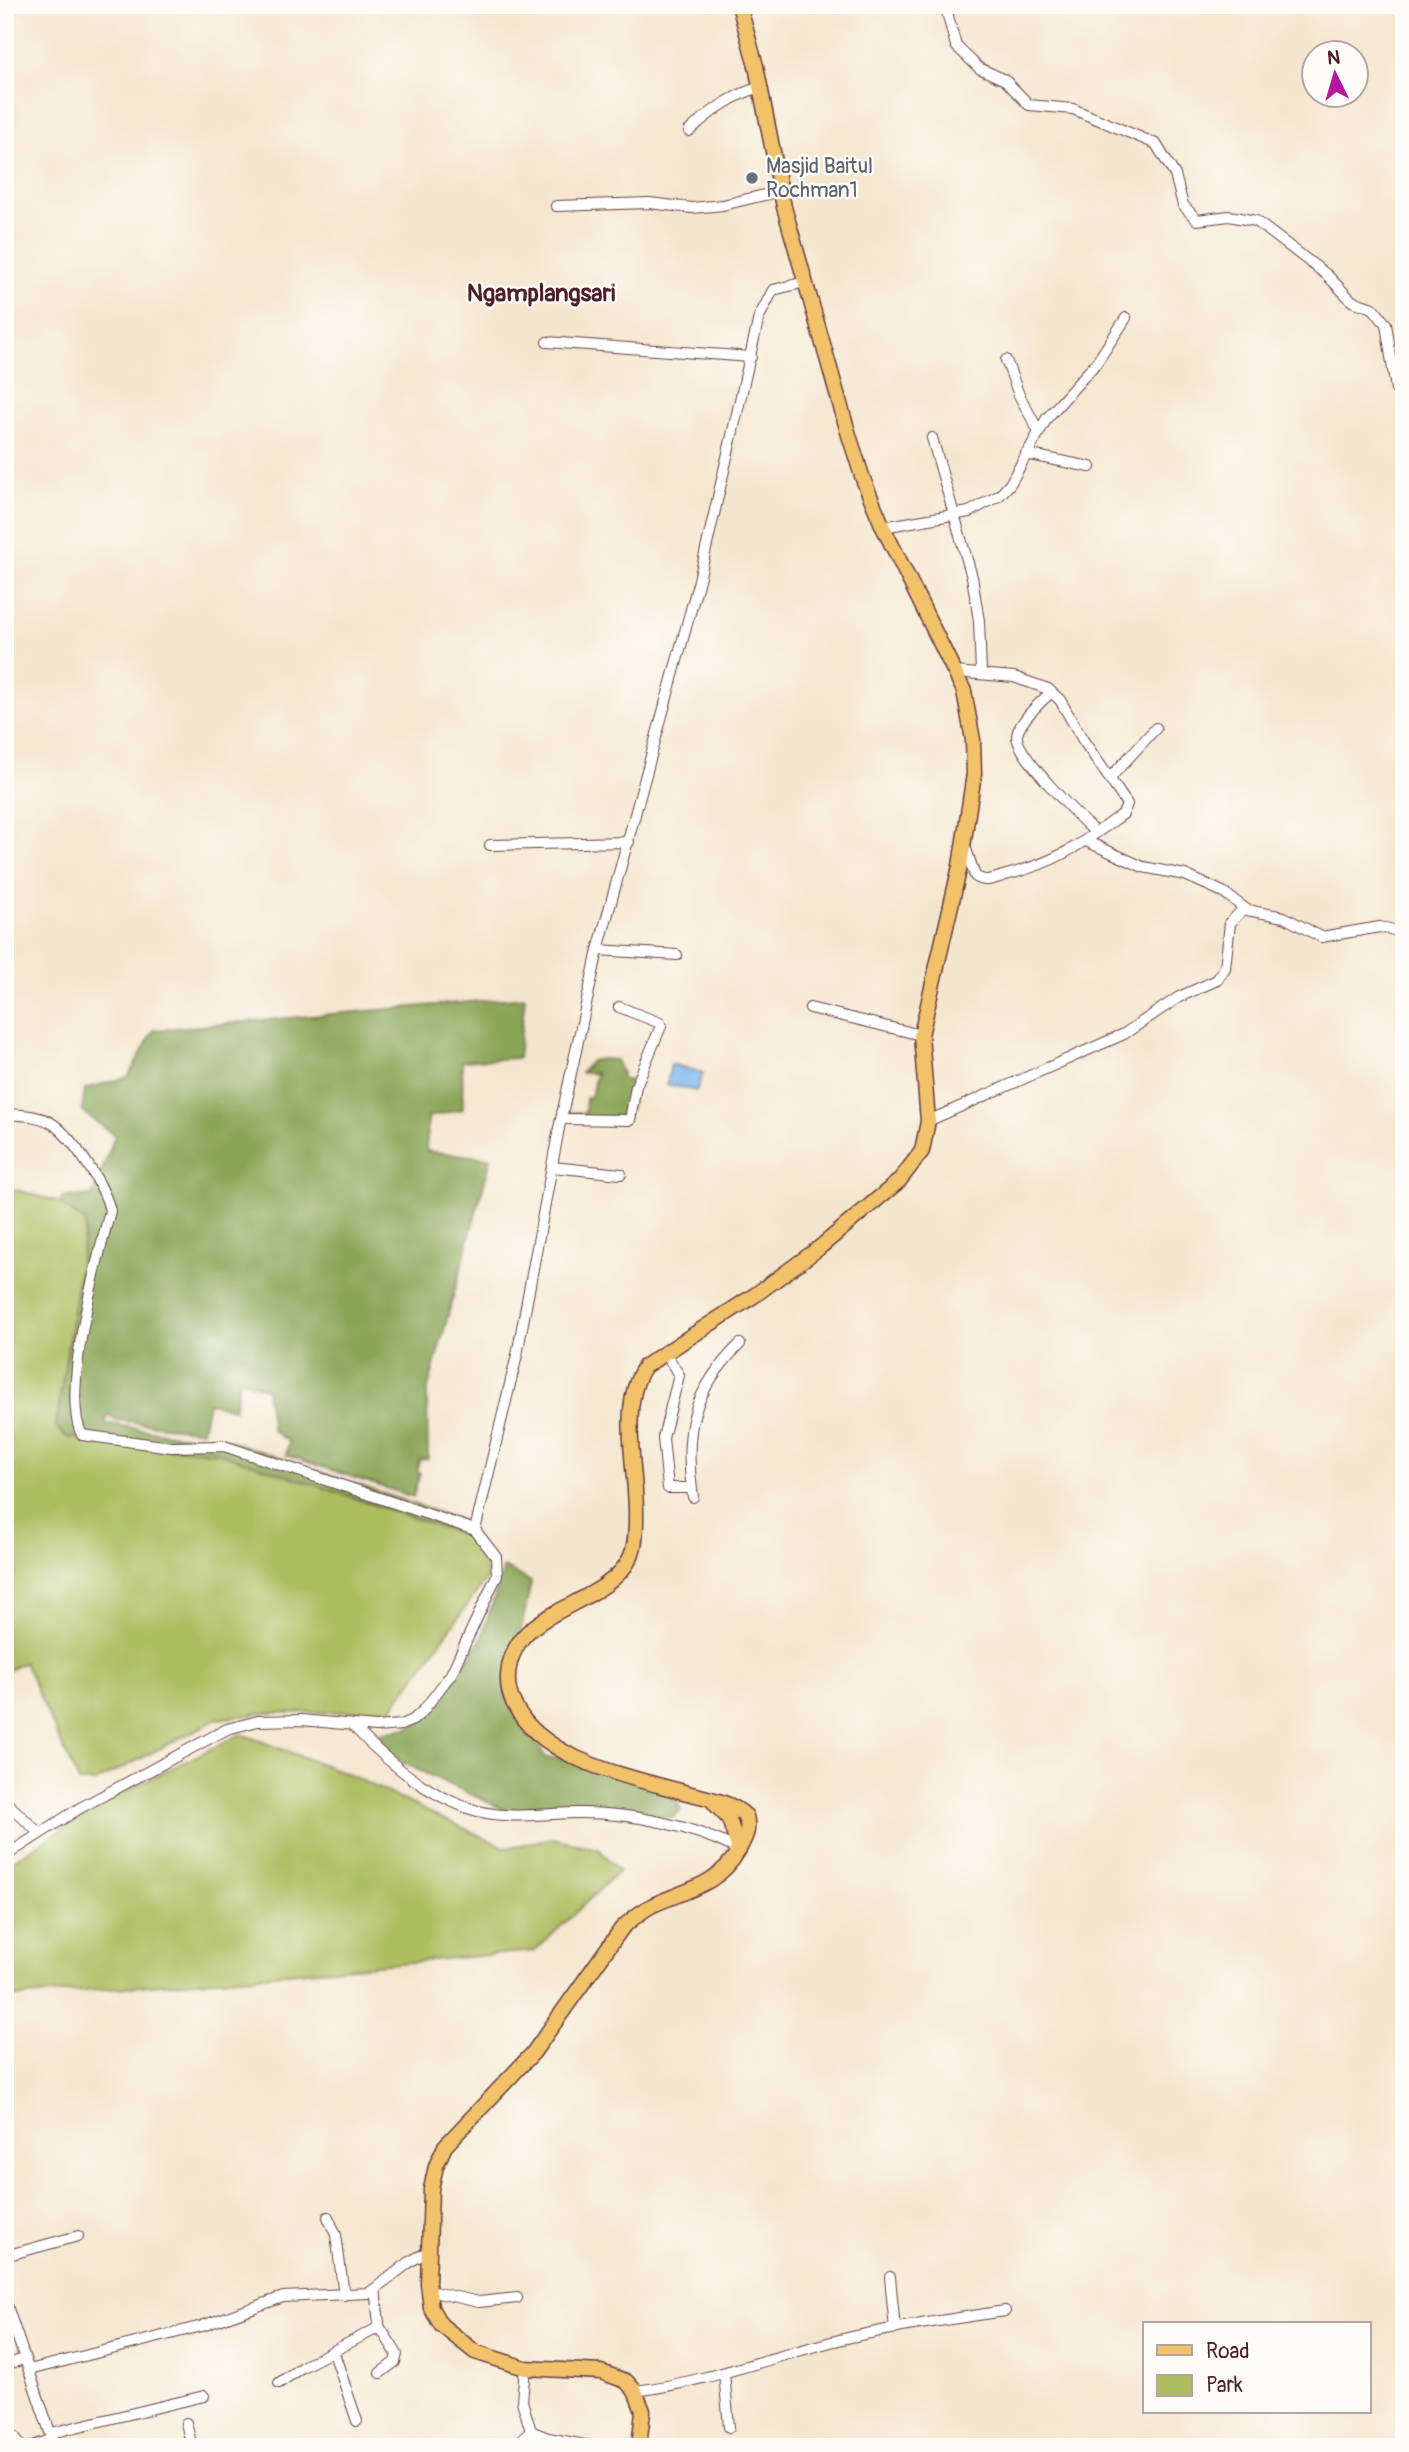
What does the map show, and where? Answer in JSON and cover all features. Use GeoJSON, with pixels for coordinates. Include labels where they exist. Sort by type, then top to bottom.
{"type":"FeatureCollection","features":[{"type":"Feature","properties":{"kind":"main road"},"geometry":{"type":"LineString","coordinates":[[639,2447],[643,2411],[635,2391],[626,2381],[601,2372],[525,2368],[492,2360],[452,2337],[435,2317],[429,2291],[433,2175],[452,2137],[533,2053],[622,1928],[639,1913],[711,1881],[730,1866],[739,1850],[729,1819],[713,1801],[623,1775],[540,1738],[519,1714],[507,1684],[518,1643],[530,1630],[608,1581],[632,1555],[636,1490],[631,1395],[645,1366],[664,1351],[772,1283],[861,1214],[899,1181],[918,1158],[926,1140],[928,1121],[921,1035],[964,845],[974,774],[974,740],[966,700],[883,527],[863,479],[781,191],[761,87],[739,5]]}},
{"type":"Feature","properties":{"kind":"street"},"geometry":{"type":"LineString","coordinates":[[945,5],[956,46],[979,68],[1005,80],[1030,105],[1073,109],[1156,144],[1175,175],[1183,205],[1197,220],[1229,216],[1256,221],[1327,275],[1352,301],[1373,308],[1386,324],[1396,389],[1404,400]]}},
{"type":"Feature","properties":{"kind":"street"},"geometry":{"type":"LineString","coordinates":[[689,131],[741,92],[761,87]]}},
{"type":"Feature","properties":{"kind":"street"},"geometry":{"type":"LineString","coordinates":[[556,206],[649,203],[692,208],[723,205],[781,191]]}},
{"type":"Feature","properties":{"kind":"street"},"geometry":{"type":"LineString","coordinates":[[475,1530],[517,1355],[561,1119],[598,950],[699,580],[759,317],[769,294],[778,287],[805,282]]}},
{"type":"Feature","properties":{"kind":"street"},"geometry":{"type":"LineString","coordinates":[[883,527],[981,508],[1000,495],[1010,484],[1038,430],[1069,390],[1096,364],[1126,318]]}},
{"type":"Feature","properties":{"kind":"street"},"geometry":{"type":"LineString","coordinates":[[547,342],[751,357]]}},
{"type":"Feature","properties":{"kind":"street"},"geometry":{"type":"LineString","coordinates":[[1006,360],[1019,395],[1038,430]]}},
{"type":"Feature","properties":{"kind":"street"},"geometry":{"type":"LineString","coordinates":[[932,438],[972,577],[979,621],[981,672]]}},
{"type":"Feature","properties":{"kind":"street"},"geometry":{"type":"LineString","coordinates":[[1026,454],[1090,467]]}},
{"type":"Feature","properties":{"kind":"street"},"geometry":{"type":"LineString","coordinates":[[954,672],[981,672],[1014,677],[1051,692],[1060,699],[1083,740],[1127,802],[1127,808],[1096,834],[1044,865],[985,881],[975,876],[964,845]]}},
{"type":"Feature","properties":{"kind":"street"},"geometry":{"type":"LineString","coordinates":[[1051,692],[1018,731],[1018,741],[1039,773],[1096,834]]}},
{"type":"Feature","properties":{"kind":"street"},"geometry":{"type":"LineString","coordinates":[[1110,778],[1156,728]]}},
{"type":"Feature","properties":{"kind":"street"},"geometry":{"type":"LineString","coordinates":[[1086,841],[1143,867],[1185,875],[1223,892],[1244,908],[1284,917],[1325,937],[1380,927],[1404,932]]}},
{"type":"Feature","properties":{"kind":"street"},"geometry":{"type":"LineString","coordinates":[[490,845],[629,842]]}},
{"type":"Feature","properties":{"kind":"street"},"geometry":{"type":"LineString","coordinates":[[928,1121],[1124,1034],[1179,997],[1217,980],[1225,968],[1228,928],[1244,908]]}},
{"type":"Feature","properties":{"kind":"street"},"geometry":{"type":"LineString","coordinates":[[598,950],[677,955]]}},
{"type":"Feature","properties":{"kind":"street"},"geometry":{"type":"LineString","coordinates":[[561,1119],[630,1120],[636,1087],[661,1026],[660,1023],[619,1007]]}},
{"type":"Feature","properties":{"kind":"street"},"geometry":{"type":"LineString","coordinates":[[810,1009],[921,1035]]}},
{"type":"Feature","properties":{"kind":"street"},"geometry":{"type":"LineString","coordinates":[[5,1114],[32,1116],[53,1124],[92,1171],[107,1197],[110,1211],[78,1357],[77,1410],[82,1435],[170,1447],[224,1446],[475,1530],[496,1557],[499,1569],[451,1674],[413,1720],[401,1726],[301,1720],[258,1721],[227,1728],[38,1832],[5,1856]]}},
{"type":"Feature","properties":{"kind":"street"},"geometry":{"type":"LineString","coordinates":[[552,1167],[621,1174]]}},
{"type":"Feature","properties":{"kind":"street"},"geometry":{"type":"LineString","coordinates":[[664,1351],[679,1375],[663,1438],[668,1488],[692,1492],[687,1462],[690,1426],[696,1406],[706,1383],[740,1344]]}},
{"type":"Feature","properties":{"kind":"street"},"geometry":{"type":"LineString","coordinates":[[352,1725],[384,1759],[419,1783],[468,1808],[503,1815],[580,1813],[629,1817],[676,1826],[713,1837],[739,1850]]}},
{"type":"Feature","properties":{"kind":"street"},"geometry":{"type":"LineString","coordinates":[[5,1801],[38,1832]]}},
{"type":"Feature","properties":{"kind":"street"},"geometry":{"type":"LineString","coordinates":[[328,2217],[337,2235],[344,2295]]}},
{"type":"Feature","properties":{"kind":"street"},"geometry":{"type":"LineString","coordinates":[[5,2256],[78,2236]]}},
{"type":"Feature","properties":{"kind":"street"},"geometry":{"type":"LineString","coordinates":[[29,2370],[202,2326],[284,2297],[362,2294],[375,2289],[411,2261],[429,2251]]}},
{"type":"Feature","properties":{"kind":"street"},"geometry":{"type":"LineString","coordinates":[[890,2277],[895,2329]]}},
{"type":"Feature","properties":{"kind":"street"},"geometry":{"type":"LineString","coordinates":[[375,2289],[379,2326],[397,2354],[395,2362],[380,2373]]}},
{"type":"Feature","properties":{"kind":"street"},"geometry":{"type":"LineString","coordinates":[[429,2291],[479,2302],[517,2298]]}},
{"type":"Feature","properties":{"kind":"street"},"geometry":{"type":"LineString","coordinates":[[5,2300],[53,2440]]}},
{"type":"Feature","properties":{"kind":"street"},"geometry":{"type":"LineString","coordinates":[[635,2391],[724,2373],[845,2339],[1004,2311]]}},
{"type":"Feature","properties":{"kind":"street"},"geometry":{"type":"LineString","coordinates":[[279,2383],[302,2367],[334,2353],[379,2326]]}},
{"type":"Feature","properties":{"kind":"street"},"geometry":{"type":"LineString","coordinates":[[334,2353],[357,2421]]}},
{"type":"Feature","properties":{"kind":"street"},"geometry":{"type":"LineString","coordinates":[[5,2365],[24,2359]]}},
{"type":"Feature","properties":{"kind":"street"},"geometry":{"type":"LineString","coordinates":[[525,2368],[522,2401],[531,2431]]}},
{"type":"Feature","properties":{"kind":"street"},"geometry":{"type":"LineString","coordinates":[[724,2373],[729,2427]]}},
{"type":"Feature","properties":{"kind":"street"},"geometry":{"type":"LineString","coordinates":[[32,2447],[204,2396]]}},
{"type":"Feature","properties":{"kind":"street"},"geometry":{"type":"LineString","coordinates":[[186,2423],[192,2447]]}},
{"type":"Feature","properties":{"kind":"street"},"geometry":{"type":"LineString","coordinates":[[514,2447],[531,2431]]}},
{"type":"Feature","properties":{"kind":"street"},"geometry":{"type":"LineString","coordinates":[[531,2431],[548,2438],[595,2447]]}},
{"type":"Feature","properties":{"kind":"green space"},"geometry":{"type":"Polygon","coordinates":[[[525,997],[518,1058],[462,1061],[463,1109],[428,1117],[426,1151],[491,1158],[427,1392],[428,1459],[419,1460],[417,1470],[420,1473],[413,1497],[286,1455],[289,1442],[272,1430],[266,1389],[240,1378],[234,1409],[208,1402],[202,1431],[117,1420],[108,1415],[105,1423],[188,1437],[217,1436],[465,1522],[466,1536],[220,1453],[66,1437],[56,1426],[86,1223],[60,1203],[62,1197],[92,1196],[115,1136],[82,1111],[85,1089],[128,1077],[154,1030],[525,997]]]}},
{"type":"Feature","properties":{"kind":"green space"},"geometry":{"type":"Polygon","coordinates":[[[616,1060],[622,1073],[621,1079],[635,1082],[628,1117],[564,1117],[566,1112],[585,1113],[586,1098],[591,1097],[596,1073],[581,1073],[591,1061],[616,1060]]]}},
{"type":"Feature","properties":{"kind":"green space"},"geometry":{"type":"Polygon","coordinates":[[[5,1187],[56,1201],[86,1223],[56,1426],[66,1437],[220,1453],[433,1523],[466,1536],[482,1548],[487,1578],[390,1711],[264,1713],[217,1719],[95,1782],[79,1782],[24,1662],[5,1672],[5,1187]]]}},
{"type":"Feature","properties":{"kind":"green space"},"geometry":{"type":"Polygon","coordinates":[[[504,1567],[531,1582],[508,1693],[546,1758],[576,1757],[674,1794],[681,1810],[673,1818],[588,1807],[505,1810],[405,1764],[368,1735],[408,1728],[430,1716],[481,1639],[504,1567]]]}},
{"type":"Feature","properties":{"kind":"green space"},"geometry":{"type":"Polygon","coordinates":[[[241,1734],[343,1772],[506,1848],[552,1838],[599,1849],[619,1871],[535,1951],[5,1998],[5,1865],[123,1792],[241,1734]]]}},
{"type":"Feature","properties":{"kind":"water"},"geometry":{"type":"Polygon","coordinates":[[[671,1064],[703,1073],[696,1091],[667,1084],[671,1064]]]}},
{"type":"Feature","properties":{"kind":"place","name":"Masjid Baitul Rochman1"},"geometry":{"type":"Point","coordinates":[752,178]}},
{"type":"Feature","properties":{"kind":"district","name":"Ngamplangsari"},"geometry":{"type":"Point","coordinates":[541,293]}}]}
